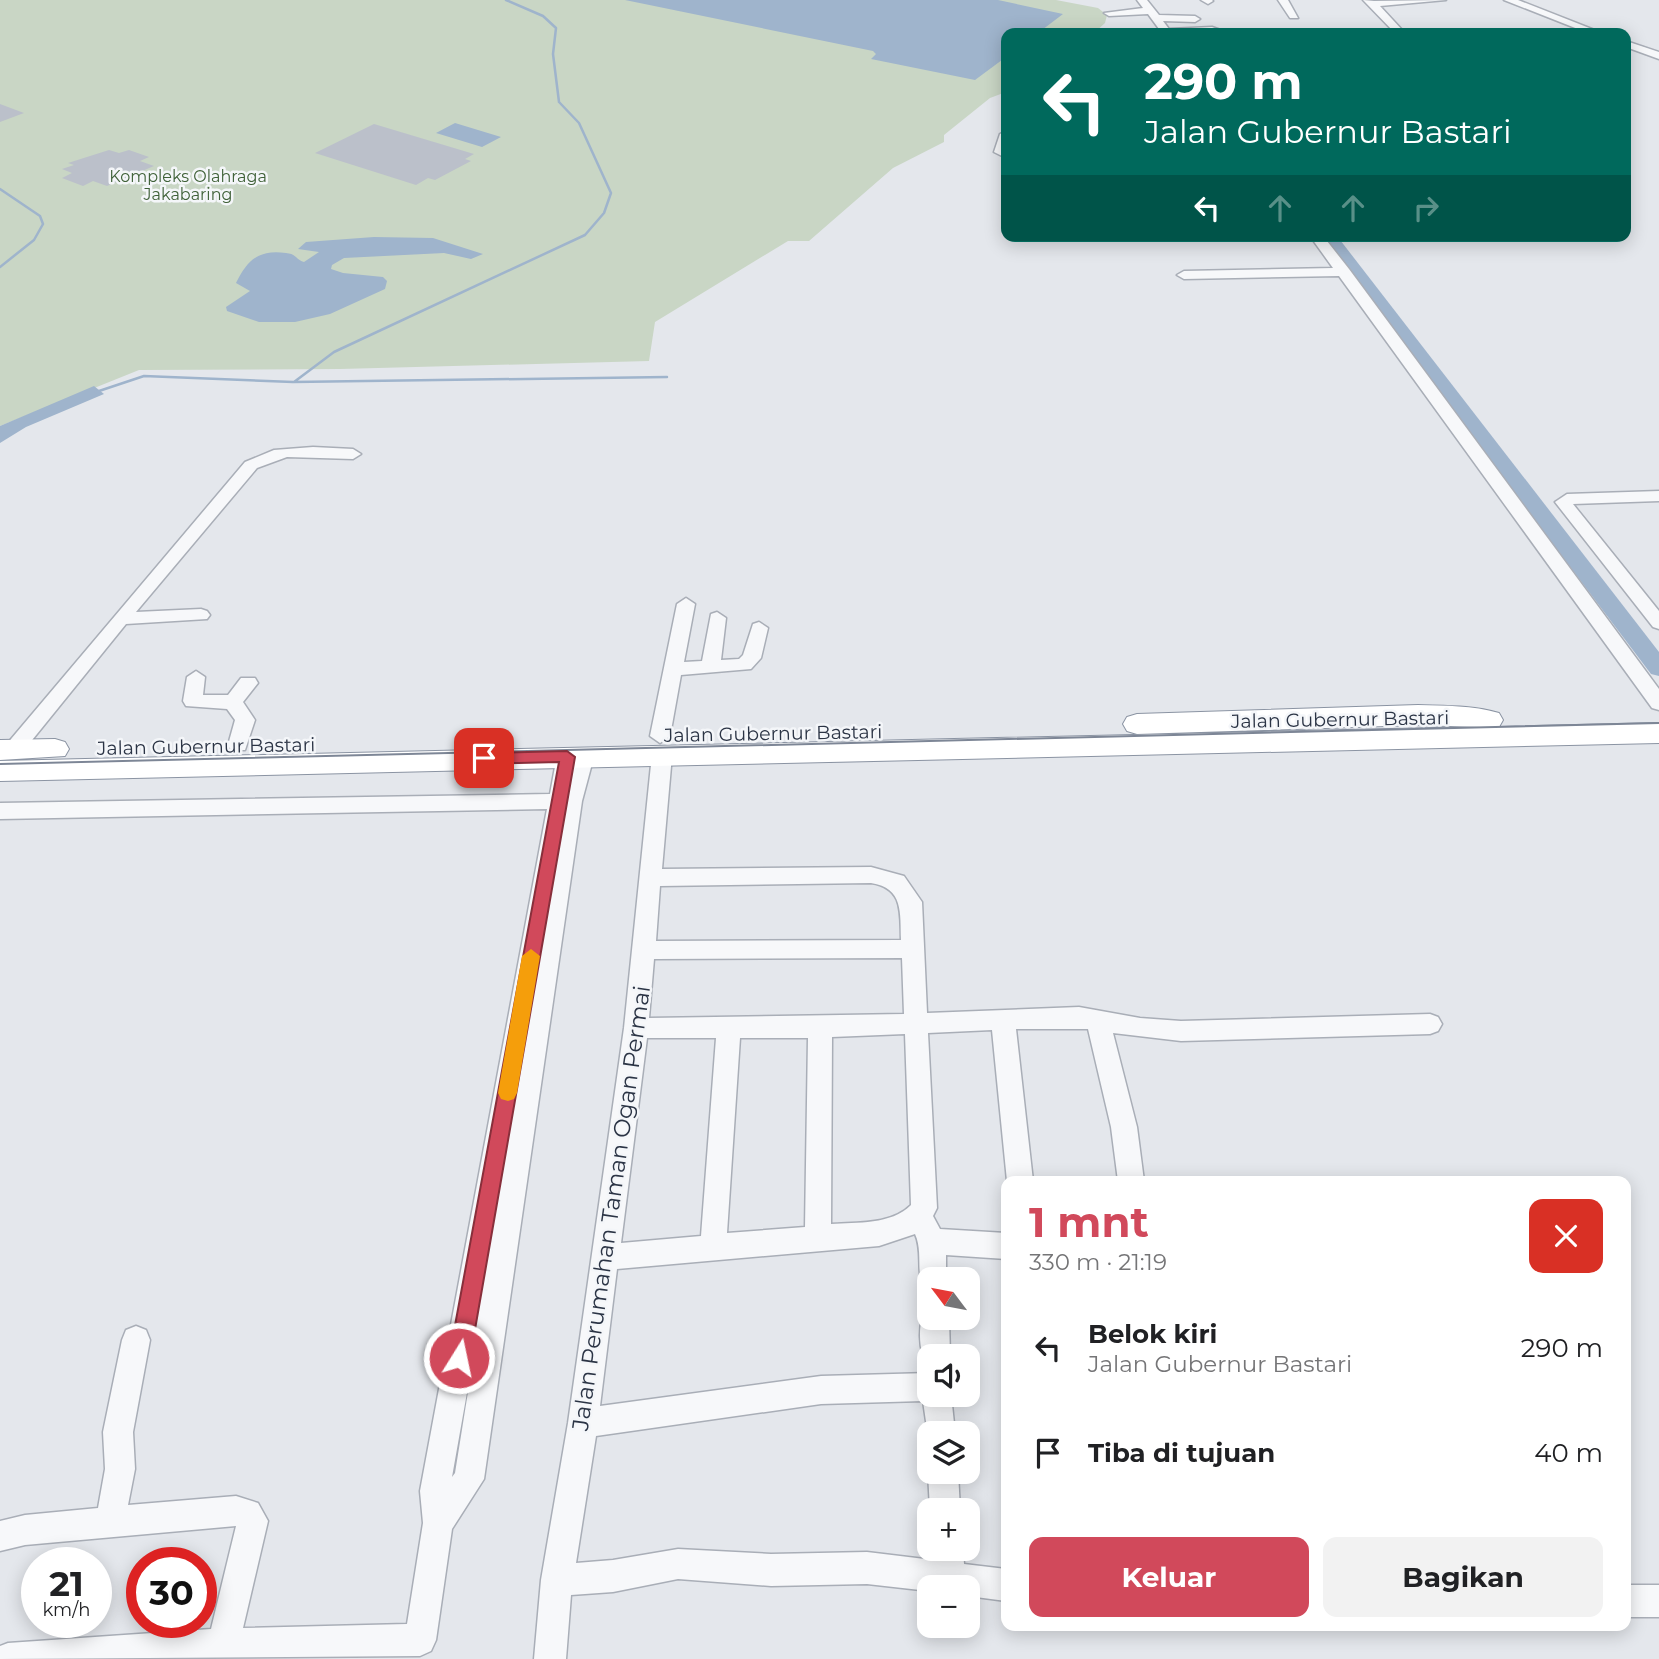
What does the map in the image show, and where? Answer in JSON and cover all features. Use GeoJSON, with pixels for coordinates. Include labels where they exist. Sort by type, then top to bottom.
{"type":"FeatureCollection","features":[{"type":"Feature","properties":{"kind":"highway","name":"Jalan Gubernur Bastari"},"geometry":{"type":"LineString","coordinates":[[4,757],[238,745],[661,745],[1049,737],[1659,733]]}},
{"type":"Feature","properties":{"kind":"highway","name":"Jalan Gubernur Bastari"},"geometry":{"type":"LineString","coordinates":[[4,757],[570,779],[661,745]]}},
{"type":"Feature","properties":{"kind":"street"},"geometry":{"type":"LineString","coordinates":[[1142,0],[1143,13],[1161,28]]}},
{"type":"Feature","properties":{"kind":"street"},"geometry":{"type":"LineString","coordinates":[[1283,0],[1294,16]]}},
{"type":"Feature","properties":{"kind":"street"},"geometry":{"type":"LineString","coordinates":[[1370,2],[1441,0]]}},
{"type":"Feature","properties":{"kind":"street"},"geometry":{"type":"LineString","coordinates":[[1512,1],[1527,0]]}},
{"type":"Feature","properties":{"kind":"street"},"geometry":{"type":"LineString","coordinates":[[1512,1],[1584,28]]}},
{"type":"Feature","properties":{"kind":"street"},"geometry":{"type":"LineString","coordinates":[[1370,2],[1395,28]]}},
{"type":"Feature","properties":{"kind":"street"},"geometry":{"type":"LineString","coordinates":[[1109,13],[1143,13],[1213,22]]}},
{"type":"Feature","properties":{"kind":"street"},"geometry":{"type":"LineString","coordinates":[[1631,46],[1659,56]]}},
{"type":"Feature","properties":{"kind":"street"},"geometry":{"type":"LineString","coordinates":[[1321,242],[1659,703]]}},
{"type":"Feature","properties":{"kind":"street"},"geometry":{"type":"LineString","coordinates":[[1184,275],[1344,272]]}},
{"type":"Feature","properties":{"kind":"street"},"geometry":{"type":"LineString","coordinates":[[4,757],[188,536],[251,465],[264,456],[277,453],[353,454]]}},
{"type":"Feature","properties":{"kind":"street"},"geometry":{"type":"LineString","coordinates":[[1659,496],[1567,499],[1563,502],[1659,624]]}},
{"type":"Feature","properties":{"kind":"street","name":"Jalan Perumahan Taman Ogan Permai"},"geometry":{"type":"LineString","coordinates":[[550,1659],[558,1580],[583,1423],[636,1028],[653,878],[661,745],[686,604]]}},
{"type":"Feature","properties":{"kind":"street"},"geometry":{"type":"LineString","coordinates":[[121,618],[201,615]]}},
{"type":"Feature","properties":{"kind":"street"},"geometry":{"type":"LineString","coordinates":[[711,666],[717,618]]}},
{"type":"Feature","properties":{"kind":"street"},"geometry":{"type":"LineString","coordinates":[[673,669],[739,667],[748,663],[759,628]]}},
{"type":"Feature","properties":{"kind":"street"},"geometry":{"type":"LineString","coordinates":[[196,677],[193,701],[233,702]]}},
{"type":"Feature","properties":{"kind":"street"},"geometry":{"type":"LineString","coordinates":[[233,702],[247,683]]}},
{"type":"Feature","properties":{"kind":"street"},"geometry":{"type":"LineString","coordinates":[[233,702],[245,720],[238,745]]}},
{"type":"Feature","properties":{"kind":"street"},"geometry":{"type":"LineString","coordinates":[[0,811],[570,779],[469,1479],[438,1523],[419,1650],[223,1644],[8,1659]]}},
{"type":"Feature","properties":{"kind":"street"},"geometry":{"type":"LineString","coordinates":[[604,1257],[879,1233],[901,1228],[920,1217],[924,1208],[911,902],[904,886],[894,878],[871,875],[653,878]]}},
{"type":"Feature","properties":{"kind":"street"},"geometry":{"type":"LineString","coordinates":[[645,950],[913,948]]}},
{"type":"Feature","properties":{"kind":"street"},"geometry":{"type":"LineString","coordinates":[[1003,1019],[1019,1176]]}},
{"type":"Feature","properties":{"kind":"street"},"geometry":{"type":"LineString","coordinates":[[636,1028],[820,1027],[1003,1019],[1098,1019],[1140,1028],[1181,1031],[1430,1024]]}},
{"type":"Feature","properties":{"kind":"street"},"geometry":{"type":"LineString","coordinates":[[1098,1019],[1124,1127],[1131,1176]]}},
{"type":"Feature","properties":{"kind":"street"},"geometry":{"type":"LineString","coordinates":[[818,1240],[820,1027]]}},
{"type":"Feature","properties":{"kind":"street"},"geometry":{"type":"LineString","coordinates":[[713,1248],[729,1028]]}},
{"type":"Feature","properties":{"kind":"street"},"geometry":{"type":"LineString","coordinates":[[920,1217],[932,1241],[933,1267]]}},
{"type":"Feature","properties":{"kind":"street"},"geometry":{"type":"LineString","coordinates":[[932,1241],[1001,1246]]}},
{"type":"Feature","properties":{"kind":"street"},"geometry":{"type":"LineString","coordinates":[[110,1523],[120,1469],[118,1432],[136,1340]]}},
{"type":"Feature","properties":{"kind":"street"},"geometry":{"type":"LineString","coordinates":[[583,1423],[821,1390],[917,1387]]}},
{"type":"Feature","properties":{"kind":"street"},"geometry":{"type":"LineString","coordinates":[[0,1536],[25,1530],[236,1511],[247,1514],[253,1521],[223,1644]]}},
{"type":"Feature","properties":{"kind":"street"},"geometry":{"type":"LineString","coordinates":[[558,1580],[613,1576],[678,1564],[771,1570],[948,1563],[1001,1583]]}},
{"type":"Feature","properties":{"kind":"street"},"geometry":{"type":"LineString","coordinates":[[1631,1601],[1659,1601]]}},
{"type":"Feature","properties":{"kind":"green space","name":"Kompleks Olahraga Jakabaring"},"geometry":{"type":"Polygon","coordinates":[[[0,0],[1056,0],[1098,8],[1107,15],[1105,23],[1100,28],[1001,28],[1001,94],[990,98],[944,135],[944,142],[893,168],[809,241],[788,241],[655,322],[649,361],[340,369],[139,370],[0,426],[0,0]]]}},
{"type":"Feature","properties":{"kind":"water"},"geometry":{"type":"Polygon","coordinates":[[[625,0],[998,0],[1063,14],[1045,28],[1001,28],[1001,61],[975,80],[871,59],[876,54],[873,51],[625,0]]]}},
{"type":"Feature","properties":{"kind":"water"},"geometry":{"type":"Polygon","coordinates":[[[455,123],[501,137],[482,147],[436,133],[455,123]]]}},
{"type":"Feature","properties":{"kind":"water"},"geometry":{"type":"Polygon","coordinates":[[[374,237],[433,238],[483,254],[471,259],[444,253],[344,258],[332,265],[331,269],[343,273],[383,277],[387,281],[385,289],[330,314],[295,322],[259,322],[227,311],[226,307],[250,291],[236,283],[255,258],[276,252],[292,255],[304,262],[319,252],[298,249],[306,242],[374,237]]]}},
{"type":"Feature","properties":{"kind":"water"},"geometry":{"type":"Polygon","coordinates":[[[94,386],[104,394],[26,427],[0,443],[0,426],[94,386]]]}},
{"type":"Feature","properties":{"kind":"building"},"geometry":{"type":"Polygon","coordinates":[[[0,104],[24,113],[0,122],[0,104]]]}},
{"type":"Feature","properties":{"kind":"building"},"geometry":{"type":"Polygon","coordinates":[[[374,124],[474,154],[465,159],[471,161],[435,180],[428,178],[416,185],[315,153],[374,124]]]}},
{"type":"Feature","properties":{"kind":"building"},"geometry":{"type":"Polygon","coordinates":[[[109,150],[119,153],[129,150],[149,157],[140,161],[154,166],[107,186],[93,181],[83,186],[62,178],[72,173],[62,169],[74,165],[68,163],[109,150]]]}},
{"type":"Feature","properties":{"kind":"waterway"},"geometry":{"type":"LineString","coordinates":[[294,382],[334,352],[585,235],[604,213],[611,193],[579,123],[559,102],[553,54],[556,28],[543,16],[506,0]]}},
{"type":"Feature","properties":{"kind":"waterway"},"geometry":{"type":"LineString","coordinates":[[0,189],[40,216],[43,224],[34,240],[0,267]]}},
{"type":"Feature","properties":{"kind":"waterway"},"geometry":{"type":"LineString","coordinates":[[1333,242],[1659,668]]}},
{"type":"Feature","properties":{"kind":"waterway"},"geometry":{"type":"LineString","coordinates":[[96,392],[144,376],[294,382]]}},
{"type":"Feature","properties":{"kind":"waterway"},"geometry":{"type":"LineString","coordinates":[[294,382],[667,377]]}},
{"type":"Feature","properties":{"kind":"tram line"},"geometry":{"type":"LineString","coordinates":[[0,764],[1659,723]]}},
{"type":"Feature","properties":{"kind":"slow traffic"},"geometry":{"type":"LineString","coordinates":[[508,1093],[531,956]]}},
{"type":"Feature","properties":{"kind":"route"},"geometry":{"type":"LineString","coordinates":[[459,1358],[499,1145],[559,788],[567,757],[484,758]]}}]}
